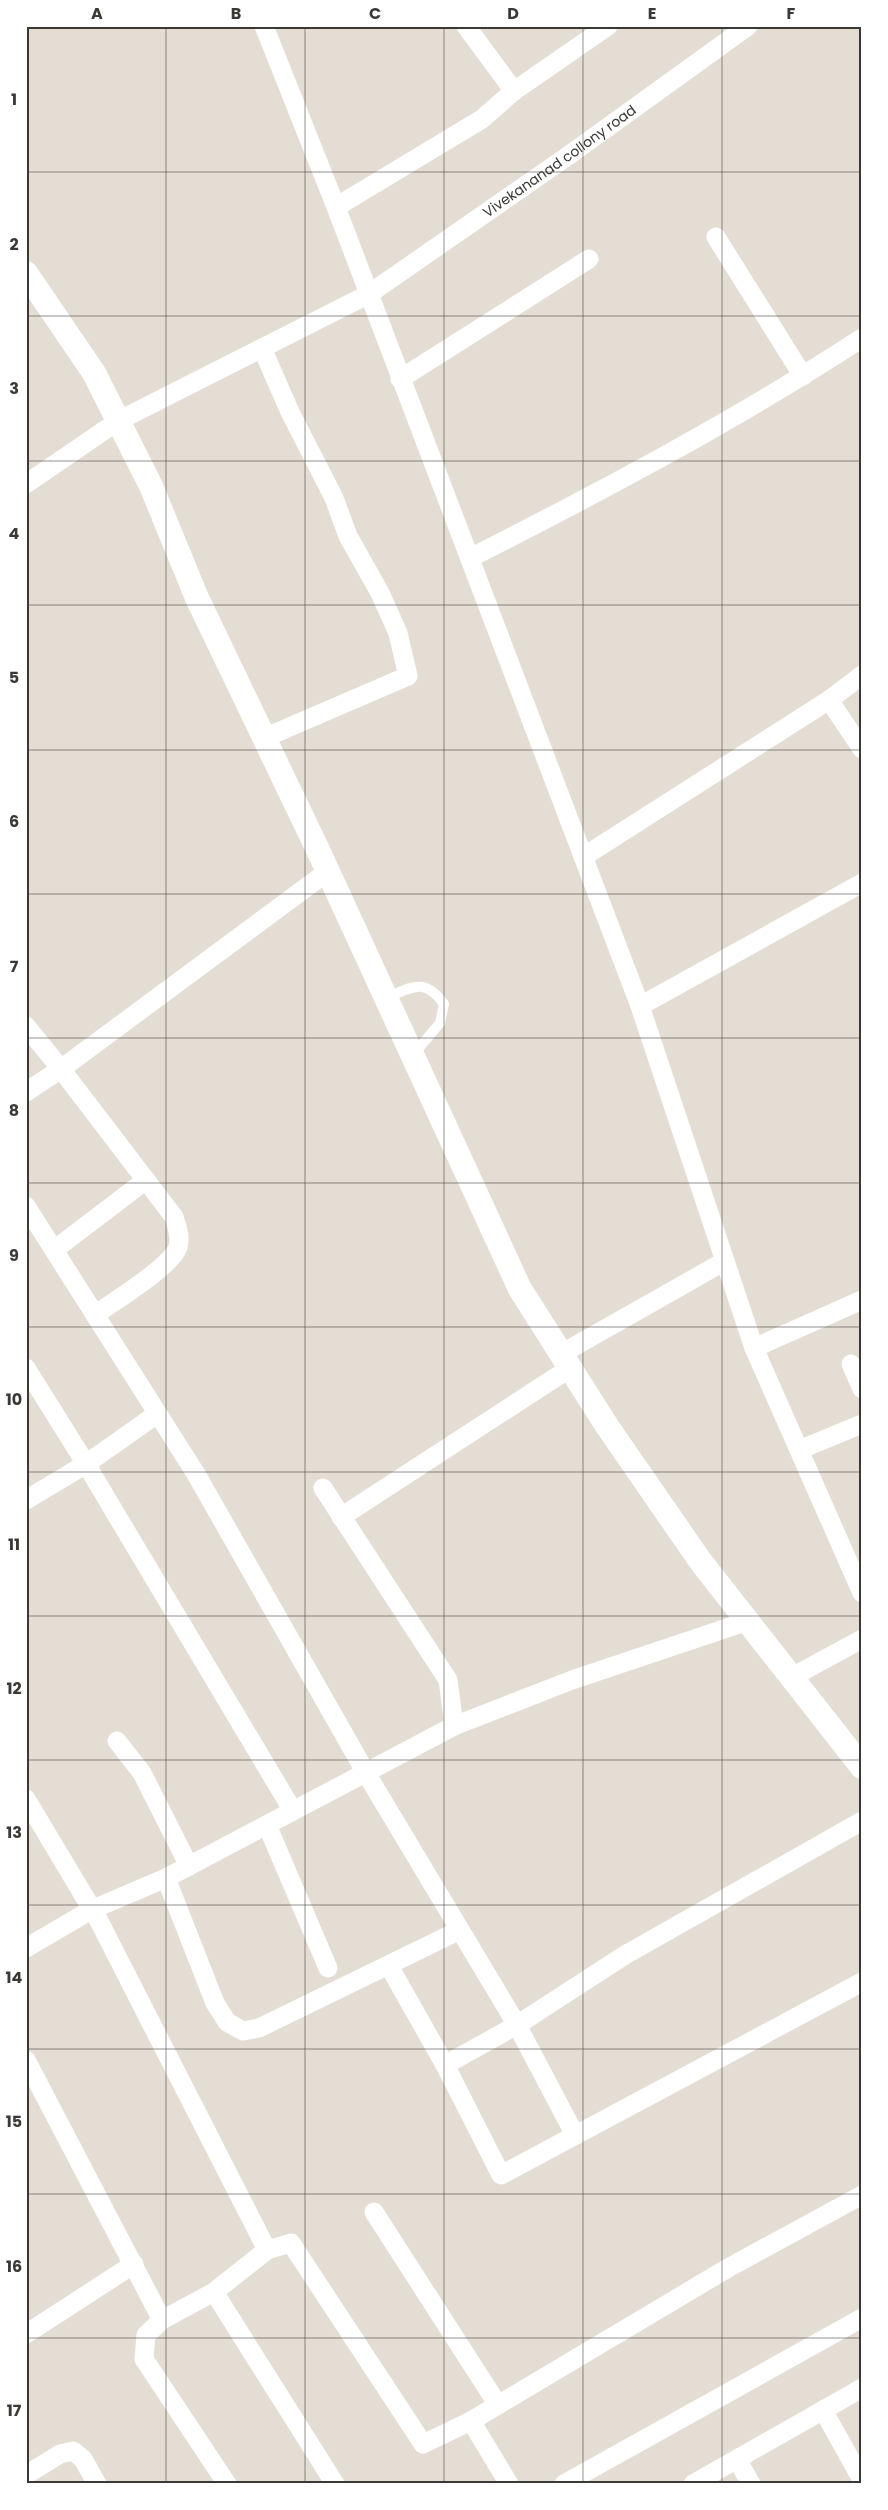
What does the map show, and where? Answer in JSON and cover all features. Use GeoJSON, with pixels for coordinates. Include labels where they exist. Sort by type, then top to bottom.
{"type":"FeatureCollection","features":[{"type":"Feature","properties":{"kind":"street"},"geometry":{"type":"LineString","coordinates":[[264,26],[336,207],[640,1006],[754,1348],[862,1593]]}},
{"type":"Feature","properties":{"kind":"street"},"geometry":{"type":"LineString","coordinates":[[466,26],[514,91]]}},
{"type":"Feature","properties":{"kind":"street"},"geometry":{"type":"LineString","coordinates":[[336,207],[482,119],[514,91],[608,26]]}},
{"type":"Feature","properties":{"kind":"street","name":"Vivekananad collony road"},"geometry":{"type":"LineString","coordinates":[[26,484],[118,421],[369,294],[572,153],[748,26]]}},
{"type":"Feature","properties":{"kind":"street"},"geometry":{"type":"LineString","coordinates":[[716,237],[803,376]]}},
{"type":"Feature","properties":{"kind":"street"},"geometry":{"type":"LineString","coordinates":[[400,379],[589,259]]}},
{"type":"Feature","properties":{"kind":"street"},"geometry":{"type":"LineString","coordinates":[[26,273],[94,374],[151,486],[197,598],[328,872],[520,1290],[701,1562],[862,1767]]}},
{"type":"Feature","properties":{"kind":"street"},"geometry":{"type":"LineString","coordinates":[[470,558],[616,484],[803,376],[862,338]]}},
{"type":"Feature","properties":{"kind":"street"},"geometry":{"type":"LineString","coordinates":[[262,348],[290,412],[334,498],[348,536],[380,593],[395,625],[405,657],[408,676],[264,738]]}},
{"type":"Feature","properties":{"kind":"street"},"geometry":{"type":"LineString","coordinates":[[583,857],[828,700],[862,675]]}},
{"type":"Feature","properties":{"kind":"street"},"geometry":{"type":"LineString","coordinates":[[828,700],[862,749]]}},
{"type":"Feature","properties":{"kind":"street"},"geometry":{"type":"LineString","coordinates":[[26,1092],[62,1069],[328,872]]}},
{"type":"Feature","properties":{"kind":"street"},"geometry":{"type":"LineString","coordinates":[[640,1006],[862,884]]}},
{"type":"Feature","properties":{"kind":"street"},"geometry":{"type":"LineString","coordinates":[[26,1026],[62,1069],[174,1217],[179,1232],[178,1246],[170,1261],[95,1315]]}},
{"type":"Feature","properties":{"kind":"street"},"geometry":{"type":"LineString","coordinates":[[54,1250],[146,1180]]}},
{"type":"Feature","properties":{"kind":"street"},"geometry":{"type":"LineString","coordinates":[[29,1217],[54,1250],[196,1474],[366,1772],[517,2025],[575,2135]]}},
{"type":"Feature","properties":{"kind":"street"},"geometry":{"type":"LineString","coordinates":[[341,1517],[566,1361],[725,1261]]}},
{"type":"Feature","properties":{"kind":"street"},"geometry":{"type":"LineString","coordinates":[[754,1348],[862,1300]]}},
{"type":"Feature","properties":{"kind":"street"},"geometry":{"type":"LineString","coordinates":[[851,1364],[862,1389]]}},
{"type":"Feature","properties":{"kind":"street"},"geometry":{"type":"LineString","coordinates":[[26,1368],[86,1464],[293,1811]]}},
{"type":"Feature","properties":{"kind":"street"},"geometry":{"type":"LineString","coordinates":[[26,1500],[86,1464],[157,1414]]}},
{"type":"Feature","properties":{"kind":"street"},"geometry":{"type":"LineString","coordinates":[[799,1450],[862,1424]]}},
{"type":"Feature","properties":{"kind":"street"},"geometry":{"type":"LineString","coordinates":[[322,1488],[448,1680],[454,1726]]}},
{"type":"Feature","properties":{"kind":"street"},"geometry":{"type":"LineString","coordinates":[[26,1948],[92,1910],[190,1866],[454,1726],[572,1680],[748,1621]]}},
{"type":"Feature","properties":{"kind":"street"},"geometry":{"type":"LineString","coordinates":[[792,1677],[862,1639]]}},
{"type":"Feature","properties":{"kind":"street"},"geometry":{"type":"LineString","coordinates":[[117,1741],[142,1774],[190,1866]]}},
{"type":"Feature","properties":{"kind":"street"},"geometry":{"type":"LineString","coordinates":[[26,1799],[92,1910],[266,2250]]}},
{"type":"Feature","properties":{"kind":"street"},"geometry":{"type":"LineString","coordinates":[[445,2065],[517,2025],[626,1955],[862,1821]]}},
{"type":"Feature","properties":{"kind":"street"},"geometry":{"type":"LineString","coordinates":[[267,1825],[328,1968]]}},
{"type":"Feature","properties":{"kind":"street"},"geometry":{"type":"LineString","coordinates":[[166,1878],[215,2003],[227,2022],[243,2031],[259,2028],[460,1930]]}},
{"type":"Feature","properties":{"kind":"street"},"geometry":{"type":"LineString","coordinates":[[389,1966],[445,2065],[501,2175],[862,1982]]}},
{"type":"Feature","properties":{"kind":"street"},"geometry":{"type":"LineString","coordinates":[[26,2060],[162,2320]]}},
{"type":"Feature","properties":{"kind":"street"},"geometry":{"type":"LineString","coordinates":[[227,2484],[144,2359],[146,2335],[162,2320],[214,2292],[266,2250],[291,2243],[423,2444],[471,2421],[728,2268],[862,2195]]}},
{"type":"Feature","properties":{"kind":"street"},"geometry":{"type":"LineString","coordinates":[[374,2212],[498,2405]]}},
{"type":"Feature","properties":{"kind":"street"},"geometry":{"type":"LineString","coordinates":[[26,2334],[134,2264]]}},
{"type":"Feature","properties":{"kind":"street"},"geometry":{"type":"LineString","coordinates":[[214,2292],[335,2484]]}},
{"type":"Feature","properties":{"kind":"street"},"geometry":{"type":"LineString","coordinates":[[564,2484],[862,2318]]}},
{"type":"Feature","properties":{"kind":"street"},"geometry":{"type":"LineString","coordinates":[[692,2484],[862,2388]]}},
{"type":"Feature","properties":{"kind":"street"},"geometry":{"type":"LineString","coordinates":[[823,2410],[862,2480]]}},
{"type":"Feature","properties":{"kind":"street"},"geometry":{"type":"LineString","coordinates":[[471,2421],[508,2484]]}},
{"type":"Feature","properties":{"kind":"street"},"geometry":{"type":"LineString","coordinates":[[26,2475],[60,2454],[73,2451],[83,2460],[97,2484]]}},
{"type":"Feature","properties":{"kind":"street"},"geometry":{"type":"LineString","coordinates":[[737,2459],[751,2484]]}},
{"type":"Feature","properties":{"kind":"lane"},"geometry":{"type":"LineString","coordinates":[[385,998],[417,985],[435,991],[444,1004],[440,1023],[412,1056]]}}]}
